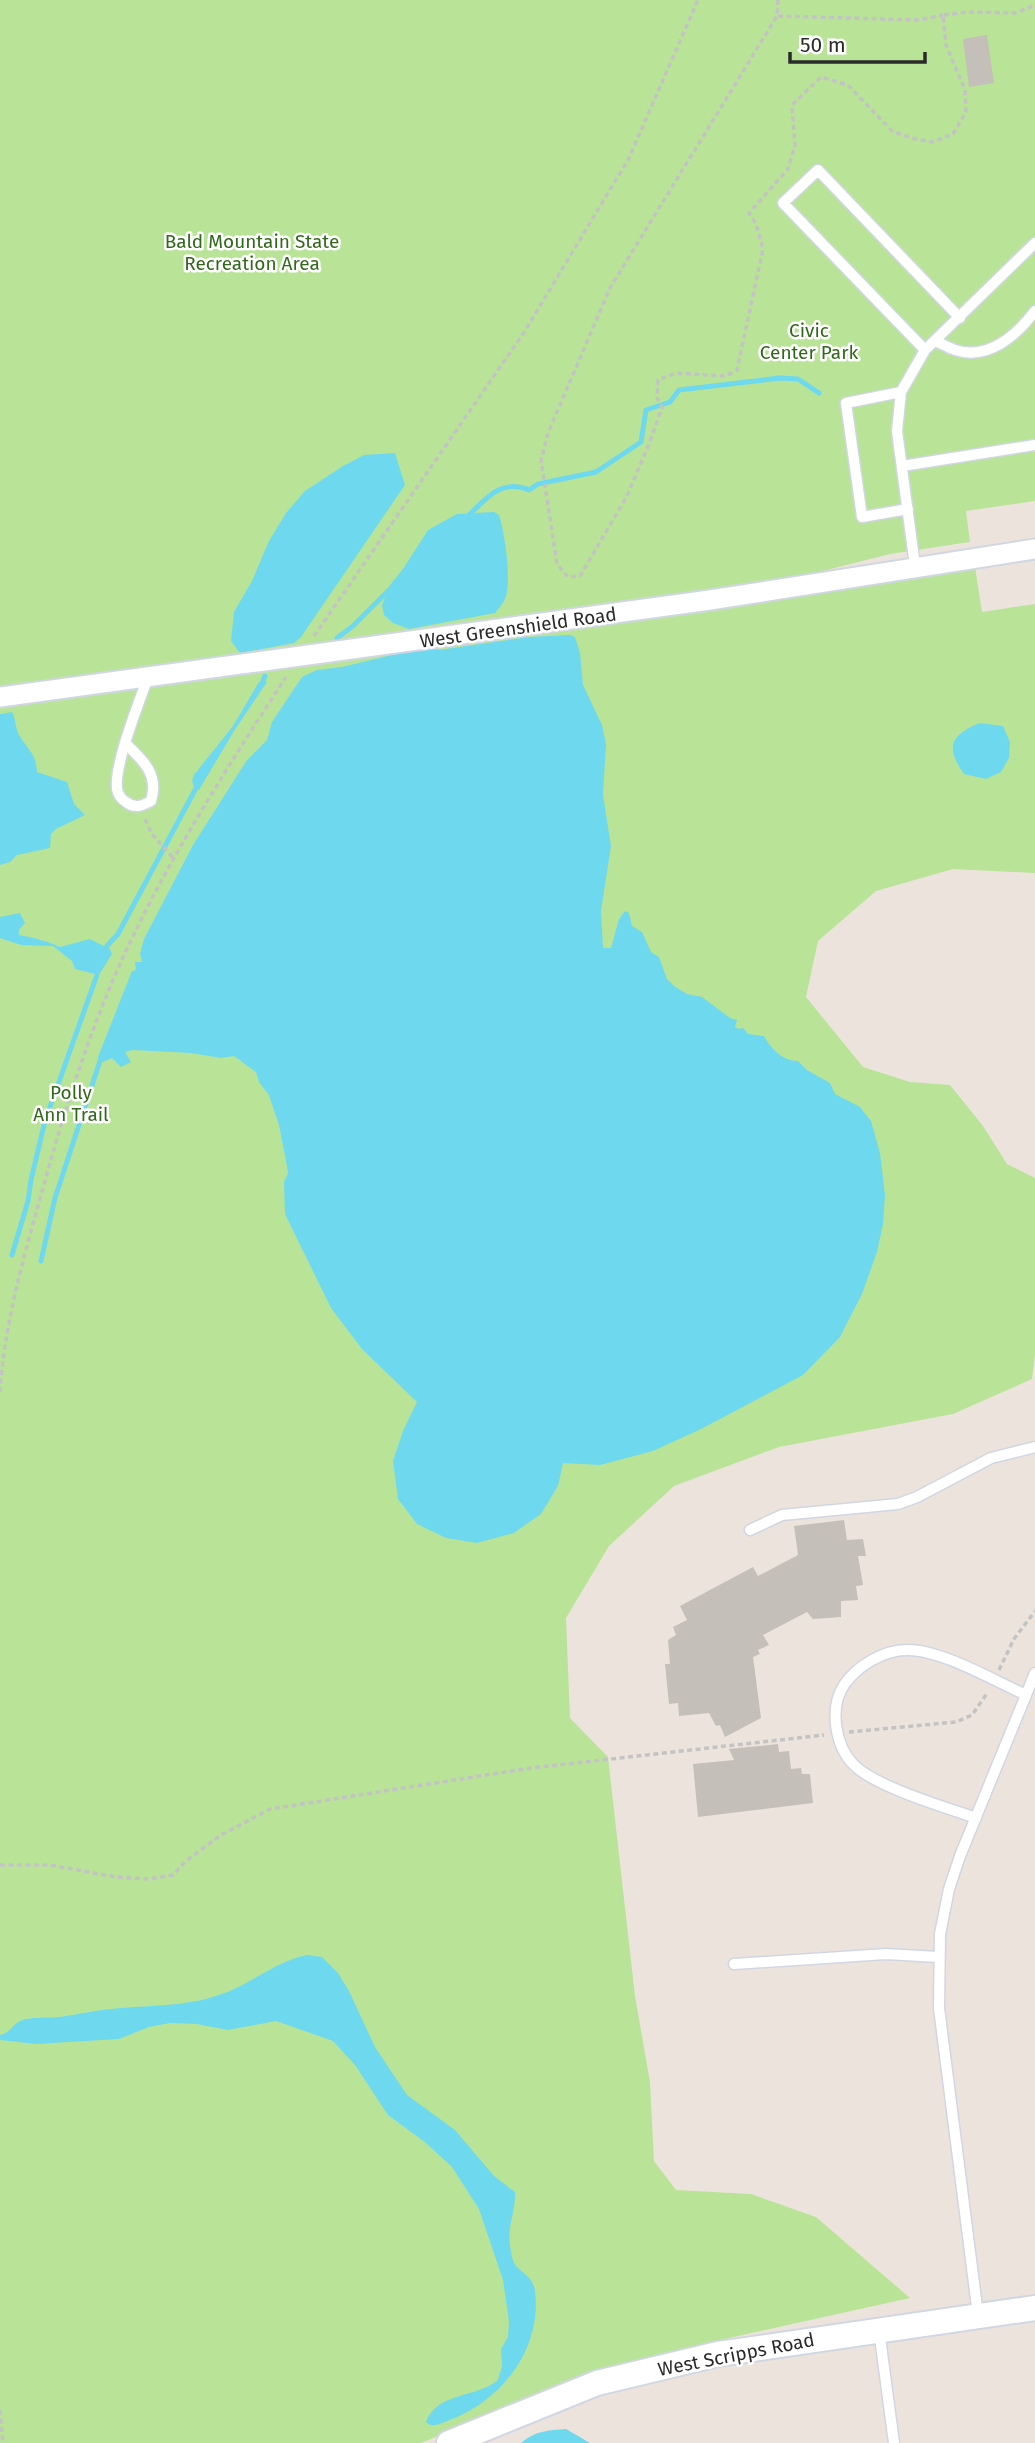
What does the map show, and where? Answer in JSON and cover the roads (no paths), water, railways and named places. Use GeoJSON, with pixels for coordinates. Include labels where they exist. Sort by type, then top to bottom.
{"type":"FeatureCollection","features":[{"type":"Feature","properties":{"kind":"street","name":"West Greenshield Road"},"geometry":{"type":"LineString","coordinates":[[0,697],[710,600],[1035,549]]}},
{"type":"Feature","properties":{"kind":"street","name":"West Scripps Road"},"geometry":{"type":"LineString","coordinates":[[449,2443],[597,2383],[718,2354],[1035,2308]]}},
{"type":"Feature","properties":{"kind":"lane"},"geometry":{"type":"LineString","coordinates":[[925,350],[783,203],[818,170],[960,318]]}},
{"type":"Feature","properties":{"kind":"lane"},"geometry":{"type":"LineString","coordinates":[[915,566],[897,431],[901,393],[925,350],[1035,243]]}},
{"type":"Feature","properties":{"kind":"lane"},"geometry":{"type":"LineString","coordinates":[[935,341],[957,351],[978,352],[996,347],[1018,330],[1035,311]]}},
{"type":"Feature","properties":{"kind":"lane"},"geometry":{"type":"LineString","coordinates":[[901,393],[846,403],[862,517],[908,509]]}},
{"type":"Feature","properties":{"kind":"lane"},"geometry":{"type":"LineString","coordinates":[[902,466],[1035,445]]}},
{"type":"Feature","properties":{"kind":"lane"},"geometry":{"type":"LineString","coordinates":[[126,744],[152,773],[153,794],[150,801],[141,807],[129,805],[121,798],[117,789],[121,759],[148,677]]}},
{"type":"Feature","properties":{"kind":"lane"},"geometry":{"type":"LineString","coordinates":[[750,1530],[782,1515],[898,1504],[917,1497],[990,1458],[1035,1447]]}},
{"type":"Feature","properties":{"kind":"lane"},"geometry":{"type":"LineString","coordinates":[[976,1818],[869,1777],[853,1765],[838,1738],[837,1702],[843,1686],[869,1661],[906,1650],[942,1657],[1026,1695]]}},
{"type":"Feature","properties":{"kind":"lane"},"geometry":{"type":"LineString","coordinates":[[979,2315],[942,2036],[938,1956],[949,1889],[1035,1673]]}},
{"type":"Feature","properties":{"kind":"lane"},"geometry":{"type":"LineString","coordinates":[[734,1964],[886,1954],[938,1956]]}},
{"type":"Feature","properties":{"kind":"lane"},"geometry":{"type":"LineString","coordinates":[[879,2330],[894,2443]]}},
{"type":"Feature","properties":{"kind":"water"},"geometry":{"type":"Polygon","coordinates":[[[395,453],[405,485],[301,637],[294,643],[240,653],[231,641],[234,612],[286,513],[305,491],[343,466],[364,455],[395,453]]]}},
{"type":"Feature","properties":{"kind":"water"},"geometry":{"type":"Polygon","coordinates":[[[494,512],[499,515],[501,523],[508,570],[505,599],[495,613],[409,629],[393,623],[384,615],[382,605],[390,585],[428,530],[457,514],[494,512]]]}},
{"type":"Feature","properties":{"kind":"water"},"geometry":{"type":"Polygon","coordinates":[[[529,637],[575,637],[580,653],[583,685],[602,725],[606,744],[603,795],[611,846],[601,911],[603,948],[611,948],[619,919],[625,911],[629,913],[632,926],[642,932],[651,952],[659,957],[667,979],[674,986],[687,994],[702,997],[730,1018],[737,1020],[735,1027],[743,1028],[748,1034],[764,1036],[778,1053],[787,1059],[798,1061],[807,1070],[830,1083],[835,1094],[860,1107],[871,1121],[880,1153],[885,1195],[883,1224],[877,1252],[862,1294],[840,1337],[803,1375],[653,1451],[600,1465],[563,1463],[558,1486],[541,1514],[514,1533],[477,1543],[446,1538],[417,1524],[398,1499],[393,1461],[417,1402],[362,1349],[331,1308],[285,1214],[284,1182],[288,1173],[279,1125],[269,1095],[259,1082],[256,1072],[234,1056],[221,1058],[191,1053],[133,1050],[125,1052],[131,1062],[121,1067],[112,1058],[103,1062],[98,1057],[132,971],[136,970],[135,962],[142,962],[140,954],[144,939],[193,845],[247,760],[267,740],[272,722],[302,677],[317,670],[432,648],[439,650],[529,637]]]}},
{"type":"Feature","properties":{"kind":"water"},"geometry":{"type":"Polygon","coordinates":[[[259,682],[267,682],[199,790],[195,790],[192,781],[194,775],[233,726],[259,682]]]}},
{"type":"Feature","properties":{"kind":"water"},"geometry":{"type":"Polygon","coordinates":[[[12,712],[19,735],[33,756],[37,772],[67,782],[74,804],[85,815],[56,829],[51,834],[50,848],[17,855],[10,862],[0,865],[0,714],[12,712]]]}},
{"type":"Feature","properties":{"kind":"water"},"geometry":{"type":"Polygon","coordinates":[[[979,723],[1003,726],[1010,742],[1009,758],[1001,772],[986,779],[964,774],[953,749],[956,738],[979,723]]]}},
{"type":"Feature","properties":{"kind":"water"},"geometry":{"type":"Polygon","coordinates":[[[20,913],[25,923],[19,930],[19,935],[60,947],[90,939],[110,949],[112,954],[99,975],[75,969],[72,961],[53,946],[21,945],[0,938],[0,917],[20,913]]]}},
{"type":"Feature","properties":{"kind":"water"},"geometry":{"type":"Polygon","coordinates":[[[307,1955],[322,1957],[338,1973],[375,2047],[407,2095],[455,2130],[494,2176],[515,2192],[510,2232],[512,2256],[515,2264],[530,2279],[535,2291],[536,2311],[526,2350],[504,2383],[490,2397],[473,2409],[439,2424],[430,2425],[426,2422],[431,2412],[439,2405],[498,2380],[502,2366],[501,2349],[508,2337],[509,2321],[503,2280],[479,2209],[452,2167],[426,2143],[388,2115],[355,2065],[333,2041],[276,2021],[228,2030],[197,2024],[170,2023],[149,2027],[119,2039],[36,2044],[0,2040],[0,2035],[26,2019],[206,1999],[230,1991],[284,1963],[307,1955]]]}},
{"type":"Feature","properties":{"kind":"water"},"geometry":{"type":"Polygon","coordinates":[[[566,2429],[590,2443],[521,2443],[536,2434],[566,2429]]]}},
{"type":"Feature","properties":{"kind":"waterway"},"geometry":{"type":"LineString","coordinates":[[467,517],[488,497],[502,489],[519,487],[529,490],[538,484],[596,472],[641,442],[646,410],[670,402],[679,390],[780,378],[798,379],[819,393]]}},
{"type":"Feature","properties":{"kind":"waterway"},"geometry":{"type":"LineString","coordinates":[[337,638],[391,588]]}},
{"type":"Feature","properties":{"kind":"waterway"},"geometry":{"type":"LineString","coordinates":[[263,681],[265,676]]}},
{"type":"Feature","properties":{"kind":"waterway"},"geometry":{"type":"LineString","coordinates":[[107,946],[118,934],[195,790]]}},
{"type":"Feature","properties":{"kind":"waterway"},"geometry":{"type":"LineString","coordinates":[[12,1255],[28,1201],[45,1121],[97,975]]}},
{"type":"Feature","properties":{"kind":"waterway"},"geometry":{"type":"LineString","coordinates":[[41,1261],[55,1198],[100,1061]]}},
{"type":"Feature","properties":{"kind":"park label","name":"Bald Mountain State Recreation Area"},"geometry":{"type":"Point","coordinates":[252,252]}},
{"type":"Feature","properties":{"kind":"park label","name":"Civic Center Park"},"geometry":{"type":"Point","coordinates":[809,341]}},
{"type":"Feature","properties":{"kind":"park label","name":"Polly Ann Trail"},"geometry":{"type":"Point","coordinates":[71,1103]}}]}
